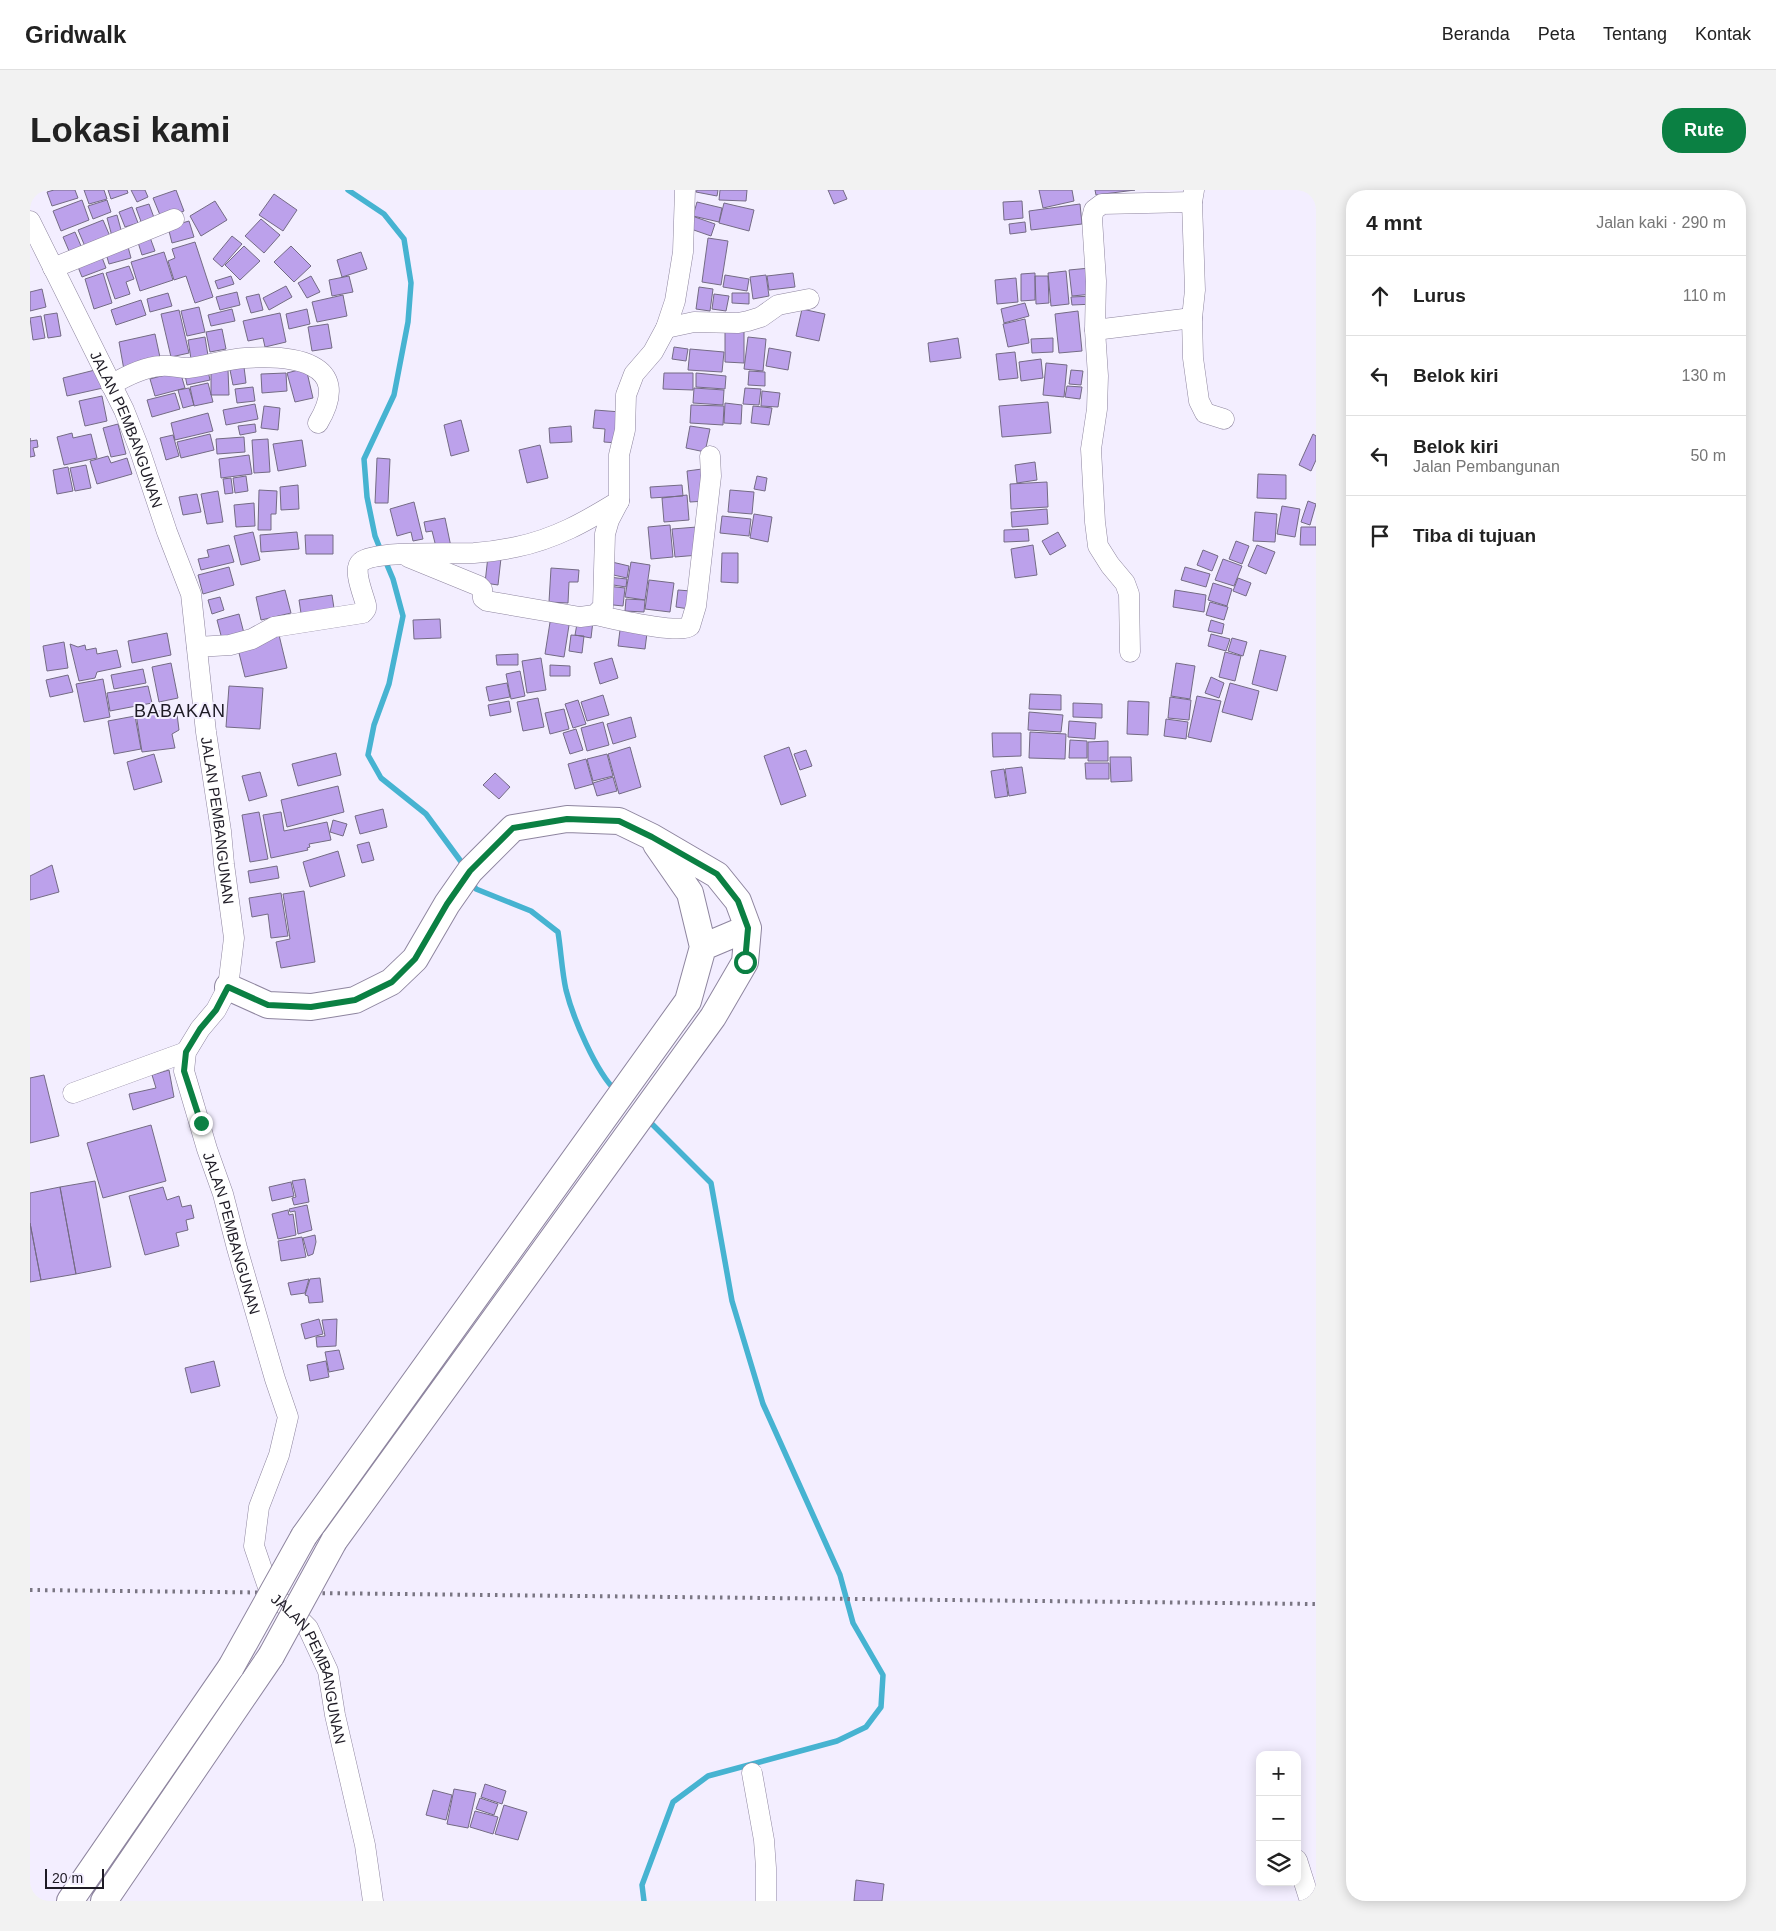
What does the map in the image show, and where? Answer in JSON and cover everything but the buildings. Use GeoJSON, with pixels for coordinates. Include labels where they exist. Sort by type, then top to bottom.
{"type":"FeatureCollection","features":[{"type":"Feature","properties":{"kind":"main road"},"geometry":{"type":"LineString","coordinates":[[104,1901],[271,1656],[334,1541],[713,1017],[745,962],[748,928],[738,901],[717,874],[652,837],[619,821],[567,819],[513,828],[470,871],[447,904],[415,959],[392,982],[355,1000],[311,1007],[268,1005],[228,987]]}},
{"type":"Feature","properties":{"kind":"main road"},"geometry":{"type":"LineString","coordinates":[[70,1901],[231,1667],[304,1536],[688,1001],[703,947],[690,893],[652,837]]}},
{"type":"Feature","properties":{"kind":"main road"},"geometry":{"type":"LineString","coordinates":[[703,947],[748,928]]}},
{"type":"Feature","properties":{"kind":"street"},"geometry":{"type":"LineString","coordinates":[[595,615],[603,606],[605,534],[609,520],[619,501],[619,462],[625,430],[626,395],[634,374],[653,352],[666,328],[675,301],[683,252],[685,190]]}},
{"type":"Feature","properties":{"kind":"street"},"geometry":{"type":"LineString","coordinates":[[1130,652],[1129,594],[1125,583],[1110,565],[1098,546],[1096,533],[1091,449],[1097,409],[1098,384],[1094,330],[1096,281],[1092,218],[1094,210],[1102,204],[1193,196],[1195,290],[1192,318],[1193,358],[1198,401],[1205,413],[1224,419]]}},
{"type":"Feature","properties":{"kind":"street"},"geometry":{"type":"LineString","coordinates":[[53,268],[174,219]]}},
{"type":"Feature","properties":{"kind":"street","name":"JALAN PEMBANGUNAN"},"geometry":{"type":"LineString","coordinates":[[30,220],[111,385],[136,441],[167,532],[191,594],[206,732],[221,831],[234,938],[228,987],[216,1010],[200,1029],[186,1052],[184,1071],[207,1150],[223,1194],[275,1380],[288,1417],[279,1455],[259,1507],[254,1546],[270,1593],[308,1628],[328,1671],[365,1845],[373,1901]]}},
{"type":"Feature","properties":{"kind":"street"},"geometry":{"type":"LineString","coordinates":[[666,328],[694,322],[738,323],[761,316],[778,305],[809,300]]}},
{"type":"Feature","properties":{"kind":"street"},"geometry":{"type":"LineString","coordinates":[[1094,330],[1192,318]]}},
{"type":"Feature","properties":{"kind":"street"},"geometry":{"type":"LineString","coordinates":[[111,385],[126,377],[162,366],[187,368],[245,358],[297,361],[320,369],[325,376],[329,396],[328,404],[318,422]]}},
{"type":"Feature","properties":{"kind":"street"},"geometry":{"type":"LineString","coordinates":[[401,554],[479,586],[482,589],[484,600],[487,602],[580,617],[595,615],[683,630],[690,626],[696,606],[711,476],[710,456]]}},
{"type":"Feature","properties":{"kind":"street"},"geometry":{"type":"LineString","coordinates":[[198,646],[230,645],[252,640],[274,627],[365,612],[366,605],[357,574],[361,562],[367,559],[401,554],[476,553],[515,548],[573,529],[619,501]]}},
{"type":"Feature","properties":{"kind":"street"},"geometry":{"type":"LineString","coordinates":[[73,1093],[186,1052]]}},
{"type":"Feature","properties":{"kind":"street"},"geometry":{"type":"LineString","coordinates":[[752,1773],[764,1840],[766,1901]]}},
{"type":"Feature","properties":{"kind":"street"},"geometry":{"type":"LineString","coordinates":[[1301,1873],[1310,1901]]}},
{"type":"Feature","properties":{"kind":"waterway"},"geometry":{"type":"LineString","coordinates":[[348,190],[384,214],[404,239],[411,283],[408,322],[394,395],[364,459],[367,497],[375,536],[381,551]]}},
{"type":"Feature","properties":{"kind":"waterway"},"geometry":{"type":"LineString","coordinates":[[385,560],[393,579],[403,616],[389,684],[374,725],[368,755],[381,778],[426,814],[465,867]]}},
{"type":"Feature","properties":{"kind":"waterway"},"geometry":{"type":"LineString","coordinates":[[471,880],[476,889],[531,911],[558,932],[569,1002],[593,1058],[616,1091]]}},
{"type":"Feature","properties":{"kind":"waterway"},"geometry":{"type":"LineString","coordinates":[[644,1901],[642,1885],[673,1802],[708,1776],[837,1741],[866,1727],[881,1707],[883,1675],[853,1623],[840,1575],[763,1404],[732,1301],[711,1183],[647,1119]]}},
{"type":"Feature","properties":{"kind":"railway"},"geometry":{"type":"LineString","coordinates":[[30,1590],[1316,1604]]}},
{"type":"Feature","properties":{"kind":"district","name":"BABAKAN"},"geometry":{"type":"Point","coordinates":[180,711]}},
{"type":"Feature","properties":{"kind":"route"},"geometry":{"type":"LineString","coordinates":[[201,1123],[184,1071],[184,1062],[186,1052],[200,1029],[216,1010],[228,987],[268,1005],[311,1007],[355,1000],[392,982],[415,959],[447,904],[470,871],[513,828],[567,819],[619,821],[652,837],[717,874],[738,901],[748,928],[745,962]]}}]}
